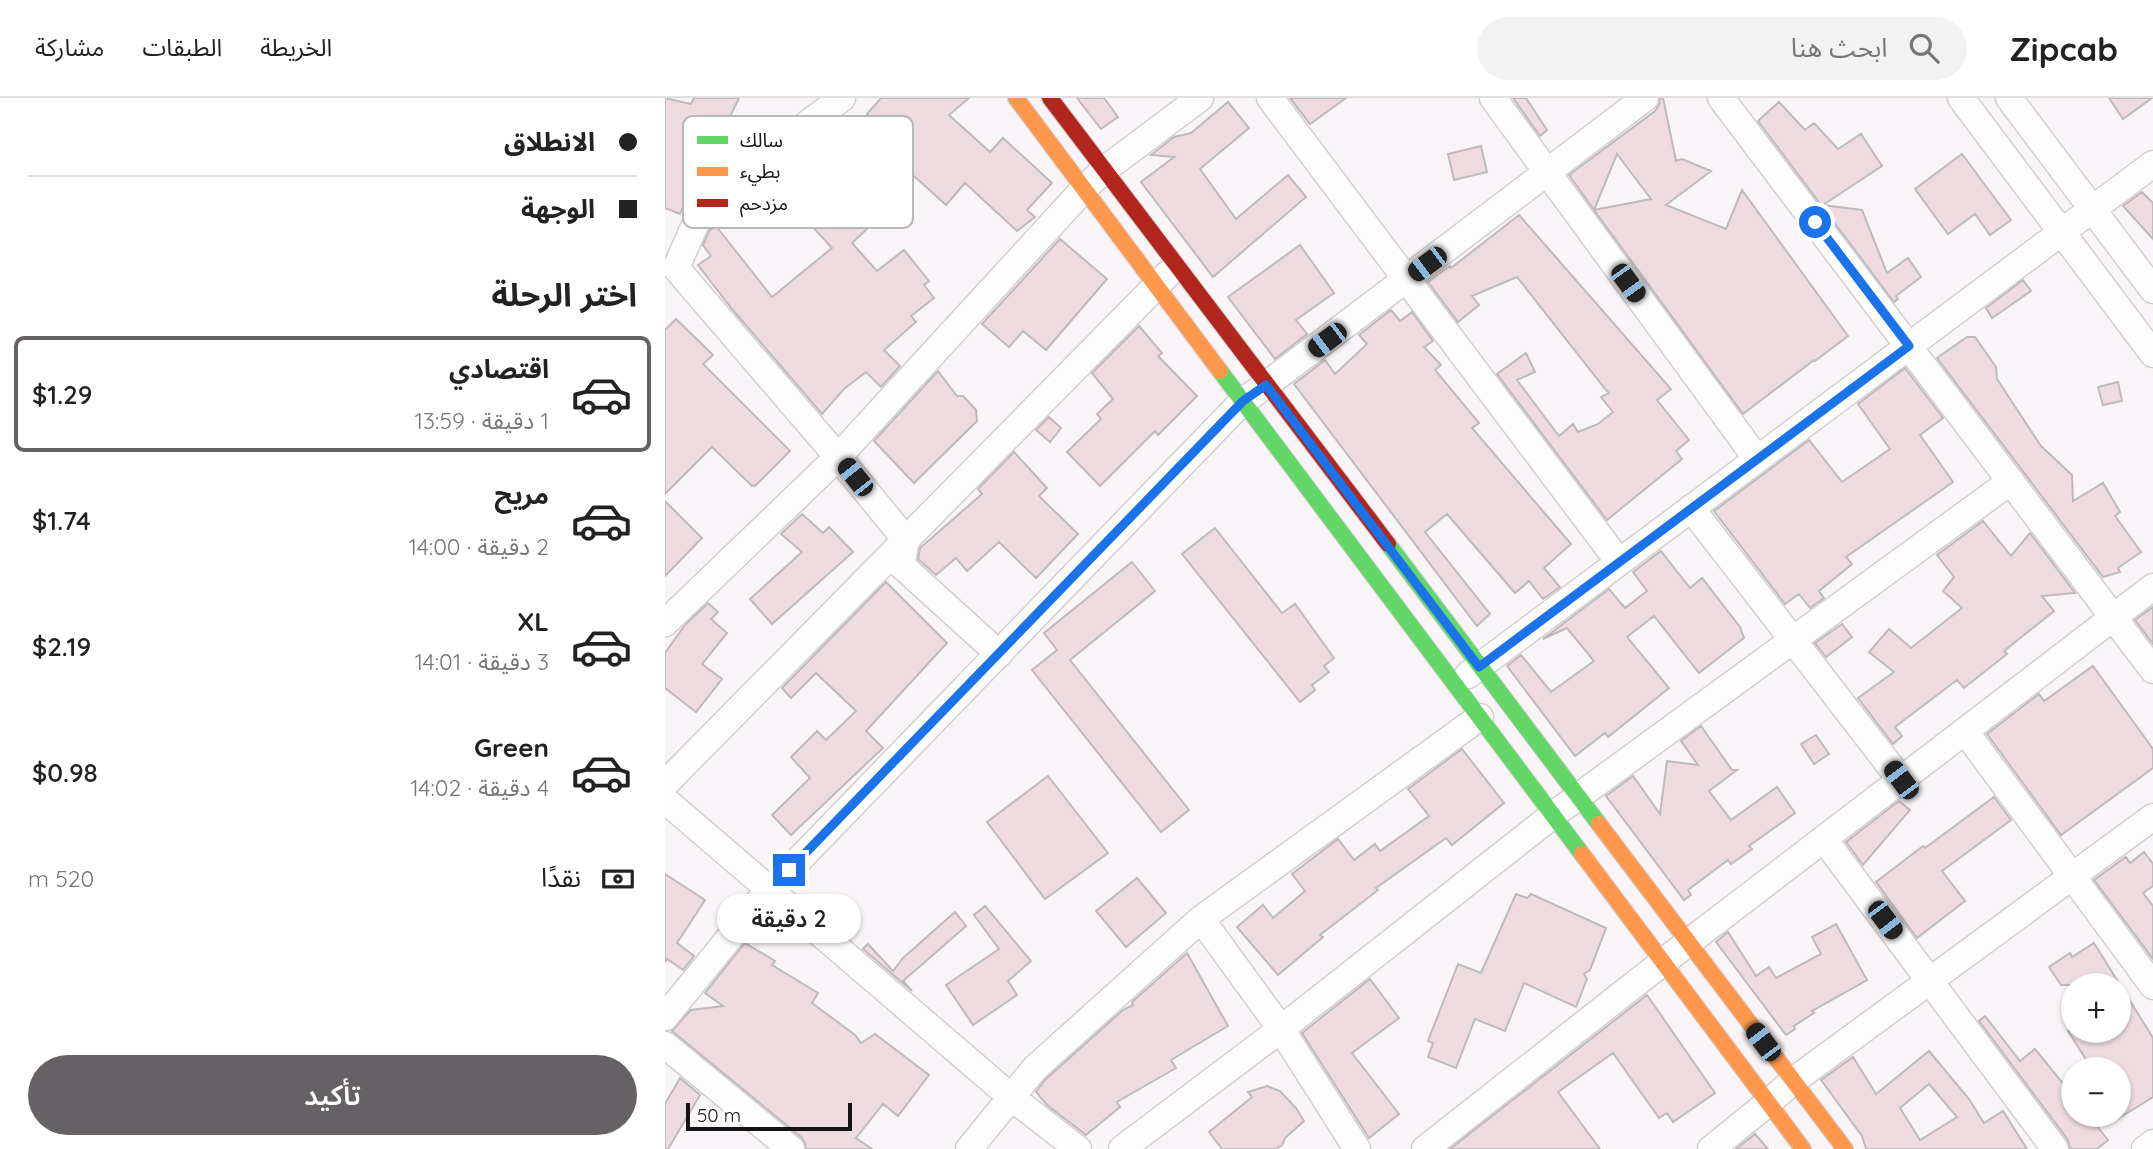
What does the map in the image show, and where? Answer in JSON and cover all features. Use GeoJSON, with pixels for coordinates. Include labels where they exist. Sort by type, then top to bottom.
{"type":"FeatureCollection","features":[{"type":"Feature","properties":{"kind":"main road"},"geometry":{"type":"LineString","coordinates":[[1016,98],[1803,1149]]}},
{"type":"Feature","properties":{"kind":"main road"},"geometry":{"type":"LineString","coordinates":[[1050,98],[1845,1149]]}},
{"type":"Feature","properties":{"kind":"street"},"geometry":{"type":"LineString","coordinates":[[818,116],[842,98]]}},
{"type":"Feature","properties":{"kind":"street"},"geometry":{"type":"LineString","coordinates":[[665,623],[838,457],[1084,189],[1104,170],[1200,98]]}},
{"type":"Feature","properties":{"kind":"street"},"geometry":{"type":"LineString","coordinates":[[1271,98],[1619,562]]}},
{"type":"Feature","properties":{"kind":"street"},"geometry":{"type":"LineString","coordinates":[[1493,98],[1757,459]]}},
{"type":"Feature","properties":{"kind":"street"},"geometry":{"type":"LineString","coordinates":[[665,1017],[770,890],[1243,401],[1645,98]]}},
{"type":"Feature","properties":{"kind":"street"},"geometry":{"type":"LineString","coordinates":[[1721,98],[2153,670]]}},
{"type":"Feature","properties":{"kind":"street"},"geometry":{"type":"LineString","coordinates":[[1961,98],[2153,354]]}},
{"type":"Feature","properties":{"kind":"street"},"geometry":{"type":"LineString","coordinates":[[2009,98],[2153,290]]}},
{"type":"Feature","properties":{"kind":"street"},"geometry":{"type":"LineString","coordinates":[[1455,684],[2153,164]]}},
{"type":"Feature","properties":{"kind":"street"},"geometry":{"type":"LineString","coordinates":[[693,228],[671,275],[838,457],[905,540],[901,565],[999,654]]}},
{"type":"Feature","properties":{"kind":"street"},"geometry":{"type":"LineString","coordinates":[[665,784],[1176,266]]}},
{"type":"Feature","properties":{"kind":"street"},"geometry":{"type":"LineString","coordinates":[[1122,1149],[1281,1029],[1553,815],[2011,481]]}},
{"type":"Feature","properties":{"kind":"street"},"geometry":{"type":"LineString","coordinates":[[1691,508],[1901,780]]}},
{"type":"Feature","properties":{"kind":"street"},"geometry":{"type":"LineString","coordinates":[[1425,1149],[1663,962],[2153,587]]}},
{"type":"Feature","properties":{"kind":"street"},"geometry":{"type":"LineString","coordinates":[[969,1149],[1035,1068],[1201,919],[1480,717]]}},
{"type":"Feature","properties":{"kind":"street"},"geometry":{"type":"LineString","coordinates":[[1965,731],[2153,986]]}},
{"type":"Feature","properties":{"kind":"street"},"geometry":{"type":"LineString","coordinates":[[665,800],[1011,1097],[1078,1149]]}},
{"type":"Feature","properties":{"kind":"street"},"geometry":{"type":"LineString","coordinates":[[1711,1149],[1793,1081],[2153,817]]}},
{"type":"Feature","properties":{"kind":"street"},"geometry":{"type":"LineString","coordinates":[[1824,839],[2055,1149]]}},
{"type":"Feature","properties":{"kind":"street"},"geometry":{"type":"LineString","coordinates":[[1201,919],[1281,1029],[1357,1149]]}},
{"type":"Feature","properties":{"kind":"street"},"geometry":{"type":"LineString","coordinates":[[665,1045],[791,1149]]}},
{"type":"Feature","properties":{"kind":"street"},"geometry":{"type":"LineString","coordinates":[[2145,1149],[2153,1143]]}},
{"type":"Feature","properties":{"kind":"building"},"geometry":{"type":"Polygon","coordinates":[[[665,98],[691,104],[694,98],[739,98],[730,116],[683,116],[683,207],[680,214],[665,208],[665,98]]]}},
{"type":"Feature","properties":{"kind":"building"},"geometry":{"type":"Polygon","coordinates":[[[881,98],[969,98],[949,115],[990,152],[1003,138],[1052,183],[1027,210],[1035,217],[1017,231],[965,183],[946,205],[913,175],[913,116],[867,114],[881,98]]]}},
{"type":"Feature","properties":{"kind":"building"},"geometry":{"type":"Polygon","coordinates":[[[1077,98],[1104,98],[1118,117],[1101,129],[1077,98]]]}},
{"type":"Feature","properties":{"kind":"building"},"geometry":{"type":"Polygon","coordinates":[[[1290,98],[1346,98],[1310,124],[1290,98]]]}},
{"type":"Feature","properties":{"kind":"building"},"geometry":{"type":"Polygon","coordinates":[[[1513,98],[1526,98],[1547,130],[1540,136],[1513,98]]]}},
{"type":"Feature","properties":{"kind":"building"},"geometry":{"type":"Polygon","coordinates":[[[1660,98],[1663,98],[1676,161],[1682,159],[1711,171],[1666,205],[1726,229],[1742,190],[1848,336],[1743,414],[1594,210],[1569,175],[1655,111],[1660,98]],[[1617,154],[1594,210],[1651,199],[1617,154]]]}},
{"type":"Feature","properties":{"kind":"building"},"geometry":{"type":"Polygon","coordinates":[[[2109,98],[2152,98],[2123,119],[2109,98]]]}},
{"type":"Feature","properties":{"kind":"building"},"geometry":{"type":"Polygon","coordinates":[[[1228,102],[1249,128],[1200,169],[1236,219],[1288,175],[1306,197],[1213,277],[1141,182],[1174,157],[1151,155],[1174,137],[1191,133],[1228,102]]]}},
{"type":"Feature","properties":{"kind":"building"},"geometry":{"type":"Polygon","coordinates":[[[1779,102],[1805,130],[1814,123],[1838,149],[1861,134],[1882,166],[1823,205],[1862,210],[1887,273],[1908,258],[1921,277],[1896,296],[1898,299],[1894,302],[1758,121],[1779,102]]]}},
{"type":"Feature","properties":{"kind":"building"},"geometry":{"type":"Polygon","coordinates":[[[1481,146],[1487,172],[1454,180],[1448,154],[1481,146]]]}},
{"type":"Feature","properties":{"kind":"building"},"geometry":{"type":"Polygon","coordinates":[[[1962,154],[2011,220],[1990,235],[1975,214],[1948,234],[1915,189],[1962,154]]]}},
{"type":"Feature","properties":{"kind":"building"},"geometry":{"type":"Polygon","coordinates":[[[2142,192],[2153,203],[2153,239],[2123,206],[2142,192]]]}},
{"type":"Feature","properties":{"kind":"building"},"geometry":{"type":"Polygon","coordinates":[[[1519,215],[1671,389],[1657,400],[1689,440],[1676,451],[1682,459],[1607,520],[1497,374],[1526,353],[1535,372],[1517,380],[1559,436],[1573,424],[1578,432],[1598,424],[1613,412],[1601,397],[1609,393],[1517,277],[1472,296],[1479,305],[1458,322],[1428,282],[1450,266],[1451,268],[1519,215]]]}},
{"type":"Feature","properties":{"kind":"building"},"geometry":{"type":"Polygon","coordinates":[[[718,228],[772,297],[832,248],[814,228],[866,228],[852,243],[877,271],[904,250],[929,281],[924,285],[934,298],[911,316],[916,322],[884,350],[900,366],[881,387],[866,372],[844,389],[822,414],[698,265],[711,256],[703,245],[709,231],[718,228]]]}},
{"type":"Feature","properties":{"kind":"building"},"geometry":{"type":"Polygon","coordinates":[[[1060,239],[1107,279],[1046,350],[1023,331],[1009,347],[982,324],[1060,239]]]}},
{"type":"Feature","properties":{"kind":"building"},"geometry":{"type":"Polygon","coordinates":[[[1300,245],[1334,293],[1296,320],[1307,334],[1275,359],[1228,297],[1300,245]]]}},
{"type":"Feature","properties":{"kind":"building"},"geometry":{"type":"Polygon","coordinates":[[[2023,280],[2031,291],[1992,318],[1986,308],[2023,280]]]}},
{"type":"Feature","properties":{"kind":"building"},"geometry":{"type":"Polygon","coordinates":[[[1391,310],[1400,321],[1412,312],[1433,341],[1424,347],[1441,365],[1435,370],[1479,423],[1472,428],[1571,544],[1544,568],[1560,587],[1543,599],[1529,581],[1515,593],[1447,514],[1425,532],[1490,614],[1477,626],[1294,384],[1325,360],[1335,374],[1367,344],[1359,335],[1391,310]]]}},
{"type":"Feature","properties":{"kind":"building"},"geometry":{"type":"Polygon","coordinates":[[[676,319],[713,355],[703,364],[790,451],[755,486],[712,447],[665,494],[665,330],[676,319]]]}},
{"type":"Feature","properties":{"kind":"building"},"geometry":{"type":"Polygon","coordinates":[[[1139,326],[1162,353],[1158,356],[1197,396],[1158,435],[1155,431],[1100,486],[1067,452],[1101,419],[1097,414],[1113,399],[1092,373],[1139,326]]]}},
{"type":"Feature","properties":{"kind":"building"},"geometry":{"type":"Polygon","coordinates":[[[1967,337],[1975,337],[1996,367],[1997,379],[2041,446],[2072,475],[2073,501],[2103,483],[2120,512],[2115,516],[2141,552],[2118,568],[2120,572],[2103,577],[1937,358],[1967,337]]]}},
{"type":"Feature","properties":{"kind":"building"},"geometry":{"type":"Polygon","coordinates":[[[1905,368],[1943,418],[1920,435],[1953,482],[1846,557],[1852,564],[1819,591],[1824,598],[1810,608],[1799,594],[1785,604],[1714,511],[1809,440],[1842,482],[1890,449],[1858,404],[1905,368]]]}},
{"type":"Feature","properties":{"kind":"building"},"geometry":{"type":"Polygon","coordinates":[[[938,371],[957,396],[963,396],[976,410],[977,421],[914,483],[874,441],[938,371]]]}},
{"type":"Feature","properties":{"kind":"building"},"geometry":{"type":"Polygon","coordinates":[[[2118,382],[2122,401],[2103,405],[2098,387],[2118,382]]]}},
{"type":"Feature","properties":{"kind":"building"},"geometry":{"type":"Polygon","coordinates":[[[1049,417],[1061,428],[1050,442],[1036,430],[1049,417]]]}},
{"type":"Feature","properties":{"kind":"building"},"geometry":{"type":"Polygon","coordinates":[[[1014,452],[1047,488],[1039,496],[1078,534],[1036,578],[999,542],[967,571],[956,558],[936,575],[918,559],[920,548],[982,494],[978,489],[1014,452]]]}},
{"type":"Feature","properties":{"kind":"building"},"geometry":{"type":"Polygon","coordinates":[[[665,501],[702,538],[665,576],[665,501]]]}},
{"type":"Feature","properties":{"kind":"building"},"geometry":{"type":"Polygon","coordinates":[[[802,514],[823,533],[829,527],[853,552],[772,624],[750,599],[802,552],[781,534],[802,514]]]}},
{"type":"Feature","properties":{"kind":"building"},"geometry":{"type":"Polygon","coordinates":[[[1983,521],[2011,556],[2030,533],[2075,593],[2042,596],[2054,611],[2004,651],[2007,654],[1964,688],[1957,680],[1895,727],[1902,736],[1893,744],[1858,698],[1894,672],[1869,652],[1889,629],[1911,648],[1962,608],[1943,591],[1954,577],[1937,555],[1983,521]]]}},
{"type":"Feature","properties":{"kind":"building"},"geometry":{"type":"Polygon","coordinates":[[[1215,528],[1282,613],[1295,604],[1334,658],[1324,666],[1329,672],[1312,685],[1315,690],[1300,702],[1182,554],[1215,528]]]}},
{"type":"Feature","properties":{"kind":"building"},"geometry":{"type":"Polygon","coordinates":[[[1661,551],[1690,588],[1702,578],[1740,627],[1744,638],[1699,673],[1654,616],[1627,637],[1669,688],[1608,737],[1605,733],[1575,756],[1507,666],[1521,655],[1551,692],[1594,661],[1567,628],[1543,639],[1609,589],[1625,608],[1647,591],[1633,572],[1661,551]]]}},
{"type":"Feature","properties":{"kind":"building"},"geometry":{"type":"Polygon","coordinates":[[[1132,562],[1155,591],[1070,660],[1189,810],[1161,832],[1032,670],[1057,650],[1044,633],[1132,562]]]}},
{"type":"Feature","properties":{"kind":"building"},"geometry":{"type":"Polygon","coordinates":[[[886,582],[947,643],[866,731],[883,748],[791,835],[772,815],[810,778],[791,757],[817,731],[826,740],[856,711],[816,673],[791,698],[782,688],[886,582]]]}},
{"type":"Feature","properties":{"kind":"building"},"geometry":{"type":"Polygon","coordinates":[[[708,603],[718,612],[711,619],[727,633],[702,664],[722,679],[696,712],[665,688],[665,653],[685,625],[708,603]]]}},
{"type":"Feature","properties":{"kind":"building"},"geometry":{"type":"Polygon","coordinates":[[[2153,607],[2153,644],[2135,620],[2153,607]]]}},
{"type":"Feature","properties":{"kind":"building"},"geometry":{"type":"Polygon","coordinates":[[[1842,624],[1852,637],[1826,657],[1815,643],[1842,624]]]}},
{"type":"Feature","properties":{"kind":"building"},"geometry":{"type":"Polygon","coordinates":[[[2093,666],[2153,749],[2153,768],[2061,835],[1987,734],[2039,694],[2044,701],[2093,666]]]}},
{"type":"Feature","properties":{"kind":"building"},"geometry":{"type":"Polygon","coordinates":[[[1701,726],[1732,770],[1737,770],[1709,791],[1731,820],[1777,787],[1795,813],[1749,846],[1752,849],[1731,864],[1728,860],[1688,890],[1691,895],[1684,900],[1606,796],[1633,776],[1660,814],[1667,761],[1698,765],[1681,741],[1701,726]]]}},
{"type":"Feature","properties":{"kind":"building"},"geometry":{"type":"Polygon","coordinates":[[[1816,735],[1829,754],[1814,764],[1801,744],[1816,735]]]}},
{"type":"Feature","properties":{"kind":"building"},"geometry":{"type":"Polygon","coordinates":[[[1462,749],[1504,803],[1452,845],[1446,838],[1376,888],[1378,890],[1320,935],[1323,937],[1278,975],[1237,927],[1263,905],[1273,918],[1305,891],[1292,874],[1338,839],[1354,860],[1375,844],[1380,851],[1429,816],[1408,789],[1462,749]]]}},
{"type":"Feature","properties":{"kind":"building"},"geometry":{"type":"Polygon","coordinates":[[[1048,776],[1108,853],[1045,899],[987,822],[1048,776]]]}},
{"type":"Feature","properties":{"kind":"building"},"geometry":{"type":"Polygon","coordinates":[[[1994,797],[2011,820],[1942,871],[1965,901],[1917,938],[1876,882],[1994,797]]]}},
{"type":"Feature","properties":{"kind":"building"},"geometry":{"type":"Polygon","coordinates":[[[1899,801],[1910,810],[1863,865],[1846,842],[1899,801]]]}},
{"type":"Feature","properties":{"kind":"building"},"geometry":{"type":"Polygon","coordinates":[[[2144,852],[2153,864],[2153,886],[2143,893],[2153,906],[2153,959],[2094,880],[2126,857],[2130,863],[2144,852]]]}},
{"type":"Feature","properties":{"kind":"building"},"geometry":{"type":"Polygon","coordinates":[[[665,874],[705,900],[677,943],[694,956],[683,970],[667,959],[665,962],[665,874]]]}},
{"type":"Feature","properties":{"kind":"building"},"geometry":{"type":"Polygon","coordinates":[[[1137,878],[1166,913],[1126,947],[1096,911],[1137,878]]]}},
{"type":"Feature","properties":{"kind":"building"},"geometry":{"type":"Polygon","coordinates":[[[1516,894],[1527,898],[1531,894],[1606,928],[1590,970],[1584,974],[1587,979],[1576,1007],[1524,983],[1505,1031],[1475,1019],[1456,1068],[1428,1057],[1433,1043],[1428,1041],[1458,964],[1481,973],[1516,894]]]}},
{"type":"Feature","properties":{"kind":"building"},"geometry":{"type":"Polygon","coordinates":[[[985,906],[1031,961],[1008,981],[1017,995],[973,1025],[946,985],[999,949],[974,915],[985,906]]]}},
{"type":"Feature","properties":{"kind":"building"},"geometry":{"type":"Polygon","coordinates":[[[955,912],[966,926],[903,981],[912,991],[863,949],[868,944],[893,971],[903,958],[955,912]]]}},
{"type":"Feature","properties":{"kind":"building"},"geometry":{"type":"Polygon","coordinates":[[[1836,924],[1867,980],[1812,1011],[1814,1013],[1794,1026],[1795,1029],[1786,1035],[1716,942],[1728,932],[1756,976],[1769,967],[1776,978],[1821,954],[1812,937],[1836,924]]]}},
{"type":"Feature","properties":{"kind":"building"},"geometry":{"type":"Polygon","coordinates":[[[745,943],[775,961],[772,965],[818,993],[812,1003],[855,1035],[861,1043],[875,1034],[929,1075],[898,1116],[883,1104],[856,1138],[872,1149],[806,1149],[801,1137],[672,1031],[691,1010],[723,1006],[705,993],[745,943]]]}},
{"type":"Feature","properties":{"kind":"building"},"geometry":{"type":"Polygon","coordinates":[[[2094,943],[2113,973],[2061,973],[2061,985],[2049,967],[2070,953],[2072,957],[2094,943]]]}},
{"type":"Feature","properties":{"kind":"building"},"geometry":{"type":"Polygon","coordinates":[[[1187,953],[1228,1026],[1171,1060],[1176,1068],[1117,1102],[1120,1107],[1086,1135],[1047,1105],[1036,1092],[1046,1079],[1123,1010],[1133,1005],[1132,1002],[1187,953]]]}},
{"type":"Feature","properties":{"kind":"building"},"geometry":{"type":"Polygon","coordinates":[[[1370,979],[1399,1018],[1352,1053],[1399,1114],[1369,1138],[1302,1033],[1370,979]]]}},
{"type":"Feature","properties":{"kind":"building"},"geometry":{"type":"Polygon","coordinates":[[[1647,995],[1715,1093],[1673,1122],[1667,1113],[1659,1118],[1613,1053],[1558,1092],[1600,1149],[1450,1149],[1647,995]]]}},
{"type":"Feature","properties":{"kind":"building"},"geometry":{"type":"Polygon","coordinates":[[[2131,1003],[2153,1038],[2153,1097],[2131,1111],[2131,1057],[2084,1057],[2076,1043],[2131,1043],[2131,1003]]]}},
{"type":"Feature","properties":{"kind":"building"},"geometry":{"type":"Polygon","coordinates":[[[1985,1016],[2020,1061],[2035,1049],[2061,1081],[2061,1127],[2098,1127],[2108,1140],[2097,1149],[2070,1149],[2068,1140],[1979,1021],[1985,1016]]]}},
{"type":"Feature","properties":{"kind":"building"},"geometry":{"type":"Polygon","coordinates":[[[1929,1051],[1969,1099],[1984,1123],[2003,1111],[2027,1149],[1866,1149],[1862,1136],[1821,1080],[1853,1057],[1876,1094],[1929,1051]],[[1929,1084],[1900,1108],[1920,1140],[1957,1117],[1929,1084]]]}},
{"type":"Feature","properties":{"kind":"building"},"geometry":{"type":"Polygon","coordinates":[[[680,1078],[700,1095],[668,1149],[665,1149],[665,1104],[680,1078]]]}},
{"type":"Feature","properties":{"kind":"building"},"geometry":{"type":"Polygon","coordinates":[[[1267,1086],[1280,1091],[1304,1121],[1276,1149],[1222,1149],[1209,1132],[1252,1097],[1248,1092],[1267,1086]]]}},
{"type":"Feature","properties":{"kind":"building"},"geometry":{"type":"Polygon","coordinates":[[[1755,1134],[1768,1149],[1736,1149],[1755,1134]]]}},
{"type":"Feature","properties":{"kind":"traffic: fast"},"geometry":{"type":"LineString","coordinates":[[1220,371],[1582,854]]}},
{"type":"Feature","properties":{"kind":"traffic: fast"},"geometry":{"type":"LineString","coordinates":[[1388,544],[1599,824]]}},
{"type":"Feature","properties":{"kind":"traffic: slow"},"geometry":{"type":"LineString","coordinates":[[1016,98],[1220,371]]}},
{"type":"Feature","properties":{"kind":"traffic: slow"},"geometry":{"type":"LineString","coordinates":[[1599,824],[1845,1149]]}},
{"type":"Feature","properties":{"kind":"traffic: slow"},"geometry":{"type":"LineString","coordinates":[[1582,854],[1803,1149]]}},
{"type":"Feature","properties":{"kind":"traffic: jam"},"geometry":{"type":"LineString","coordinates":[[1050,98],[1388,544]]}},
{"type":"Feature","properties":{"kind":"route"},"geometry":{"type":"LineString","coordinates":[[789,870],[1243,401],[1266,385],[1479,667],[1909,346],[1815,222]]}}]}
